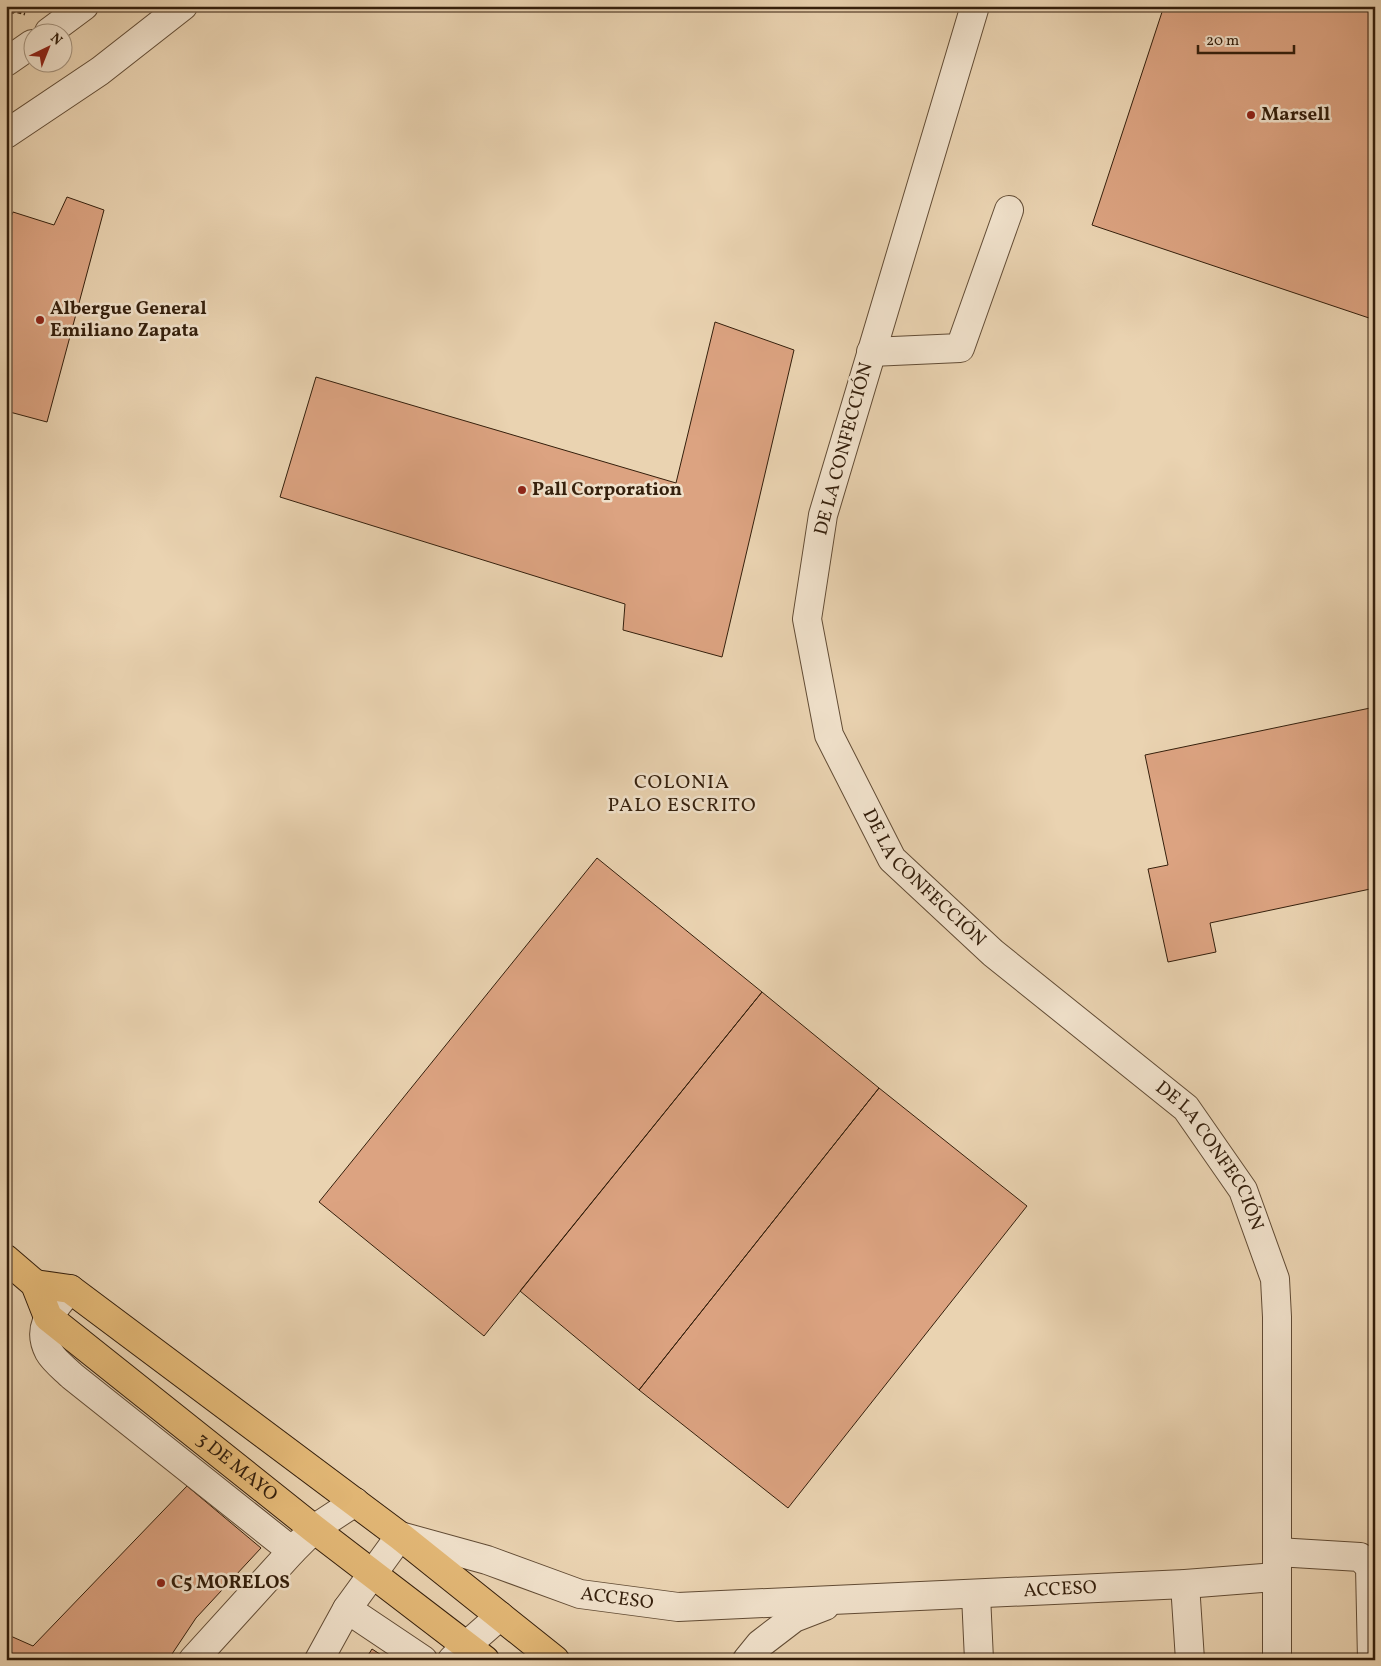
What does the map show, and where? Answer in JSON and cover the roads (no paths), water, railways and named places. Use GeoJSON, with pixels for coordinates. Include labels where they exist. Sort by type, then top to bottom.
{"type":"FeatureCollection","features":[{"type":"Feature","properties":{"kind":"main road","name":"3 DE MAYO"},"geometry":{"type":"LineString","coordinates":[[7,1261],[35,1284],[48,1317],[314,1530],[372,1573],[468,1655]]}},
{"type":"Feature","properties":{"kind":"main road"},"geometry":{"type":"LineString","coordinates":[[35,1284],[70,1289],[400,1536],[555,1660]]}},
{"type":"Feature","properties":{"kind":"street"},"geometry":{"type":"LineString","coordinates":[[62,22],[84,6]]}},
{"type":"Feature","properties":{"kind":"street"},"geometry":{"type":"LineString","coordinates":[[6,134],[100,72],[183,6]]}},
{"type":"Feature","properties":{"kind":"street","name":"DE LA CONFECCIÓN"},"geometry":{"type":"LineString","coordinates":[[975,6],[823,515],[807,619],[829,735],[892,859],[993,953],[1186,1108],[1243,1190],[1275,1279],[1277,1318],[1277,1660]]}},
{"type":"Feature","properties":{"kind":"street"},"geometry":{"type":"LineString","coordinates":[[6,62],[22,51]]}},
{"type":"Feature","properties":{"kind":"street"},"geometry":{"type":"LineString","coordinates":[[871,352],[960,348],[1009,210]]}},
{"type":"Feature","properties":{"kind":"street"},"geometry":{"type":"LineString","coordinates":[[70,1289],[48,1317],[43,1334],[50,1353],[72,1376],[292,1551]]}},
{"type":"Feature","properties":{"kind":"street"},"geometry":{"type":"LineString","coordinates":[[193,1660],[292,1551],[314,1530],[355,1502]]}},
{"type":"Feature","properties":{"kind":"street"},"geometry":{"type":"LineString","coordinates":[[319,1660],[347,1609],[400,1536]]}},
{"type":"Feature","properties":{"kind":"street","name":"ACCESO"},"geometry":{"type":"LineString","coordinates":[[400,1536],[487,1560],[580,1594],[678,1607],[1186,1584],[1276,1565],[1360,1557],[1370,1568],[1372,1660]]}},
{"type":"Feature","properties":{"kind":"street"},"geometry":{"type":"LineString","coordinates":[[1186,1584],[1190,1660]]}},
{"type":"Feature","properties":{"kind":"street"},"geometry":{"type":"LineString","coordinates":[[976,1594],[979,1660]]}},
{"type":"Feature","properties":{"kind":"street","name":"ACCESO"},"geometry":{"type":"LineString","coordinates":[[747,1660],[760,1644],[794,1618],[843,1599]]}},
{"type":"Feature","properties":{"kind":"street"},"geometry":{"type":"LineString","coordinates":[[347,1609],[423,1660]]}},
{"type":"Feature","properties":{"kind":"street"},"geometry":{"type":"LineString","coordinates":[[468,1655],[500,1616]]}},
{"type":"Feature","properties":{"kind":"place","name":"Marsell"},"geometry":{"type":"Point","coordinates":[1251,115]}},
{"type":"Feature","properties":{"kind":"place","name":"Albergue General Emiliano Zapata"},"geometry":{"type":"Point","coordinates":[40,320]}},
{"type":"Feature","properties":{"kind":"place","name":"Pall Corporation"},"geometry":{"type":"Point","coordinates":[522,490]}},
{"type":"Feature","properties":{"kind":"place","name":"C5 MORELOS"},"geometry":{"type":"Point","coordinates":[161,1583]}},
{"type":"Feature","properties":{"kind":"district","name":"COLONIA PALO ESCRITO"},"geometry":{"type":"Point","coordinates":[682,794]}}]}
